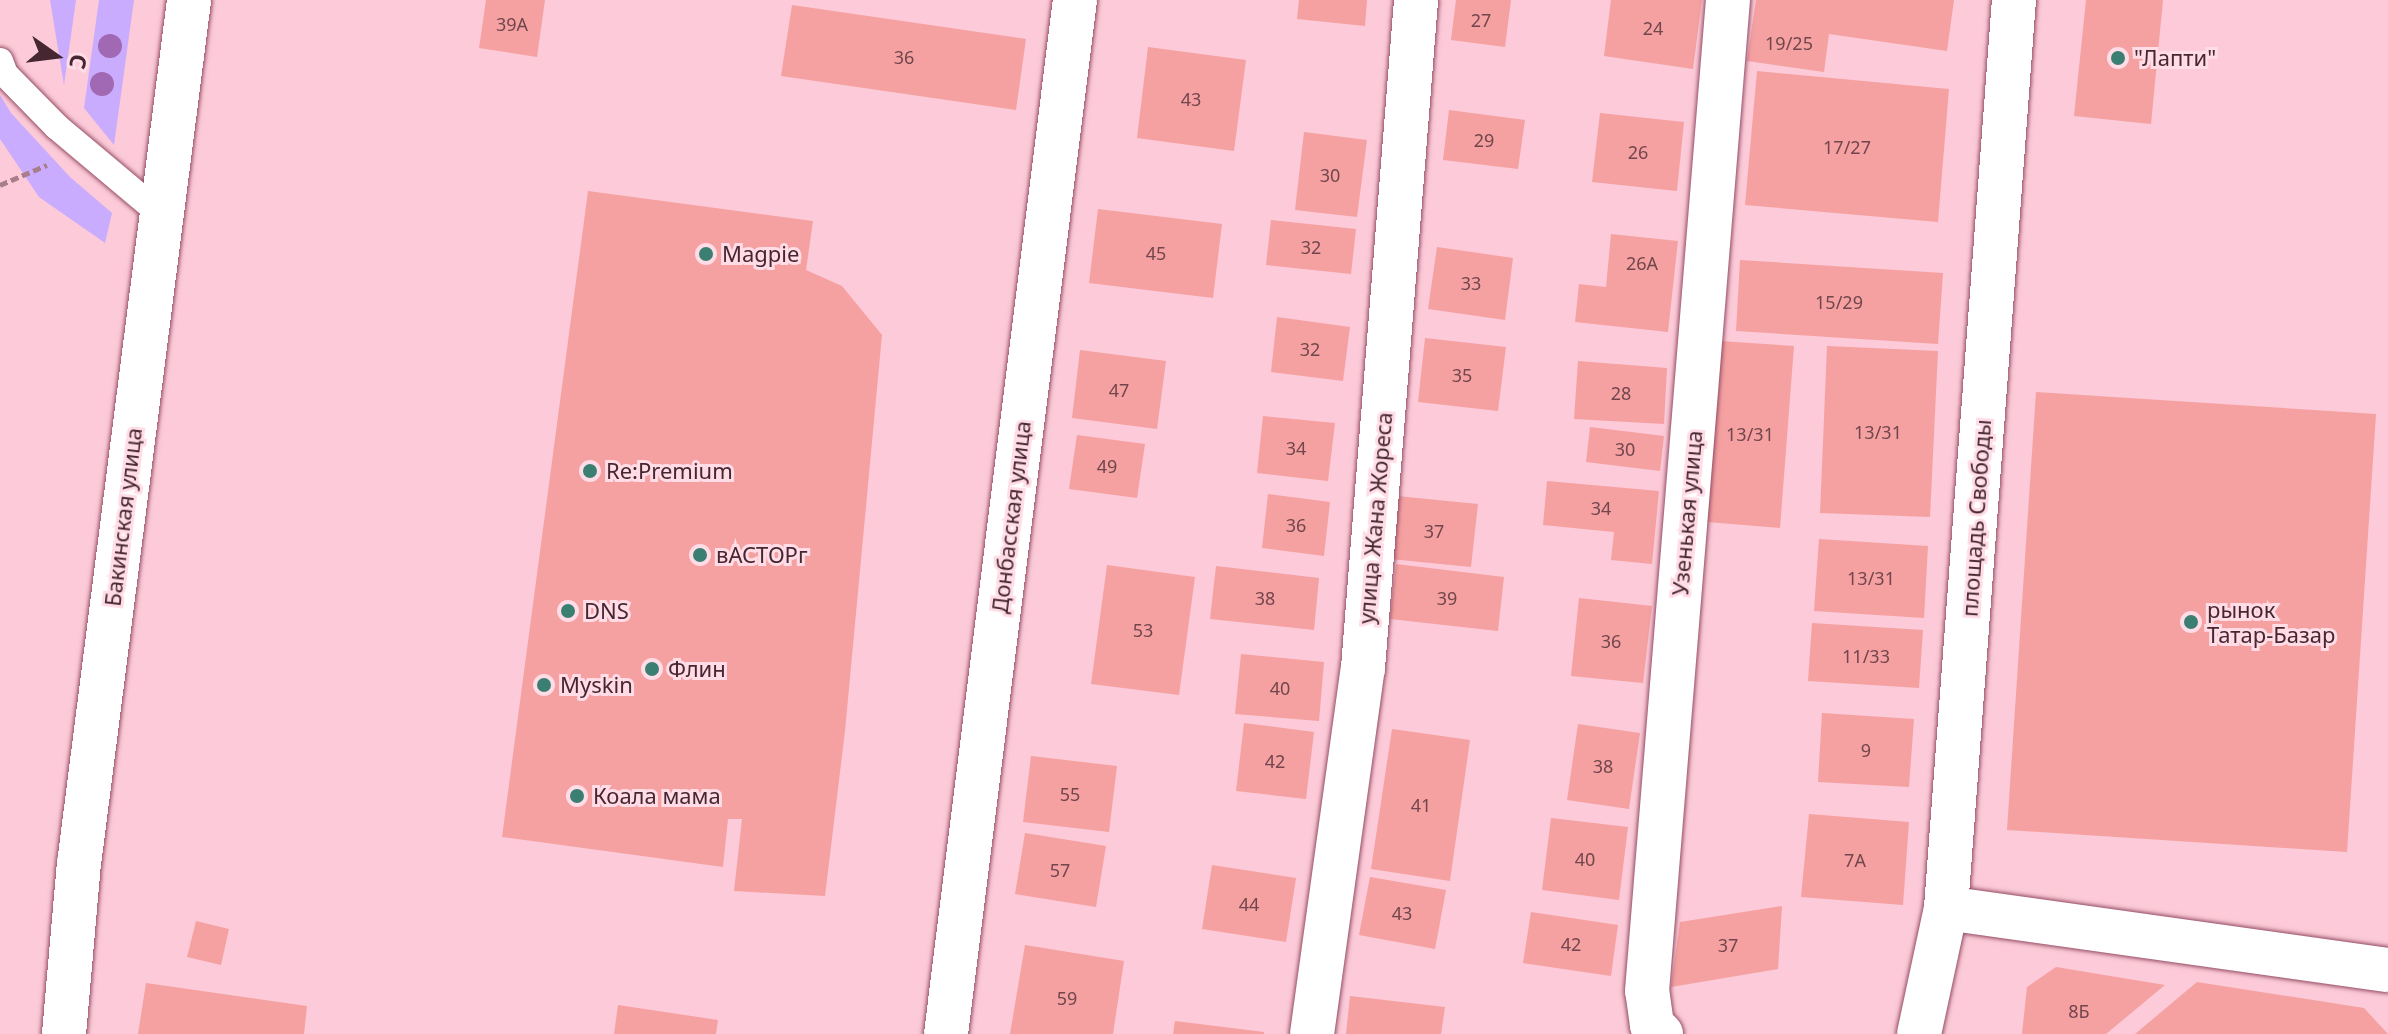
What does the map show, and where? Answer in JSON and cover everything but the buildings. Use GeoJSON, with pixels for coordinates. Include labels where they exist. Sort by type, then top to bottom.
{"type":"FeatureCollection","features":[{"type":"Feature","properties":{"kind":"street","name":"Бакинская улица"},"geometry":{"type":"LineString","coordinates":[[64,1034],[79,864],[189,0]]}},
{"type":"Feature","properties":{"kind":"street","name":"Донбасская улица"},"geometry":{"type":"LineString","coordinates":[[946,1034],[1075,0]]}},
{"type":"Feature","properties":{"kind":"street","name":"улица Жана Жореса"},"geometry":{"type":"LineString","coordinates":[[1312,1034],[1363,668],[1416,0]]}},
{"type":"Feature","properties":{"kind":"street","name":"Узенькая улица"},"geometry":{"type":"LineString","coordinates":[[1656,1030],[1647,991],[1728,0]]}},
{"type":"Feature","properties":{"kind":"street","name":"площадь Свободы"},"geometry":{"type":"LineString","coordinates":[[1919,1034],[1946,908],[2014,0]]}},
{"type":"Feature","properties":{"kind":"street"},"geometry":{"type":"LineString","coordinates":[[1946,908],[2388,970]]}},
{"type":"Feature","properties":{"kind":"lane"},"geometry":{"type":"LineString","coordinates":[[0,61],[5,74],[81,150],[162,215]]}},
{"type":"Feature","properties":{"kind":"path"},"geometry":{"type":"LineString","coordinates":[[0,185],[81,150]]}},
{"type":"Feature","properties":{"kind":"shaded area"},"geometry":{"type":"Polygon","coordinates":[[[50,0],[76,0],[64,85],[50,0]]]}},
{"type":"Feature","properties":{"kind":"shaded area"},"geometry":{"type":"Polygon","coordinates":[[[99,0],[134,0],[114,145],[84,108],[99,0]]]}},
{"type":"Feature","properties":{"kind":"shaded area"},"geometry":{"type":"Polygon","coordinates":[[[0,95],[11,113],[70,177],[112,213],[105,243],[39,197],[0,139],[0,95]]]}},
{"type":"Feature","properties":{"kind":"place","name":"\"Лапти\""},"geometry":{"type":"Point","coordinates":[2118,58]}},
{"type":"Feature","properties":{"kind":"place","name":"Magpie"},"geometry":{"type":"Point","coordinates":[706,254]}},
{"type":"Feature","properties":{"kind":"place","name":"Re:Premium"},"geometry":{"type":"Point","coordinates":[590,471]}},
{"type":"Feature","properties":{"kind":"place","name":"вАСТОРг"},"geometry":{"type":"Point","coordinates":[700,555]}},
{"type":"Feature","properties":{"kind":"place","name":"DNS"},"geometry":{"type":"Point","coordinates":[568,611]}},
{"type":"Feature","properties":{"kind":"place","name":"рынок Татар-Базар"},"geometry":{"type":"Point","coordinates":[2191,622]}},
{"type":"Feature","properties":{"kind":"place","name":"Флин"},"geometry":{"type":"Point","coordinates":[652,669]}},
{"type":"Feature","properties":{"kind":"place","name":"Myskin"},"geometry":{"type":"Point","coordinates":[544,685]}},
{"type":"Feature","properties":{"kind":"place","name":"Коала мама"},"geometry":{"type":"Point","coordinates":[577,796]}}]}
